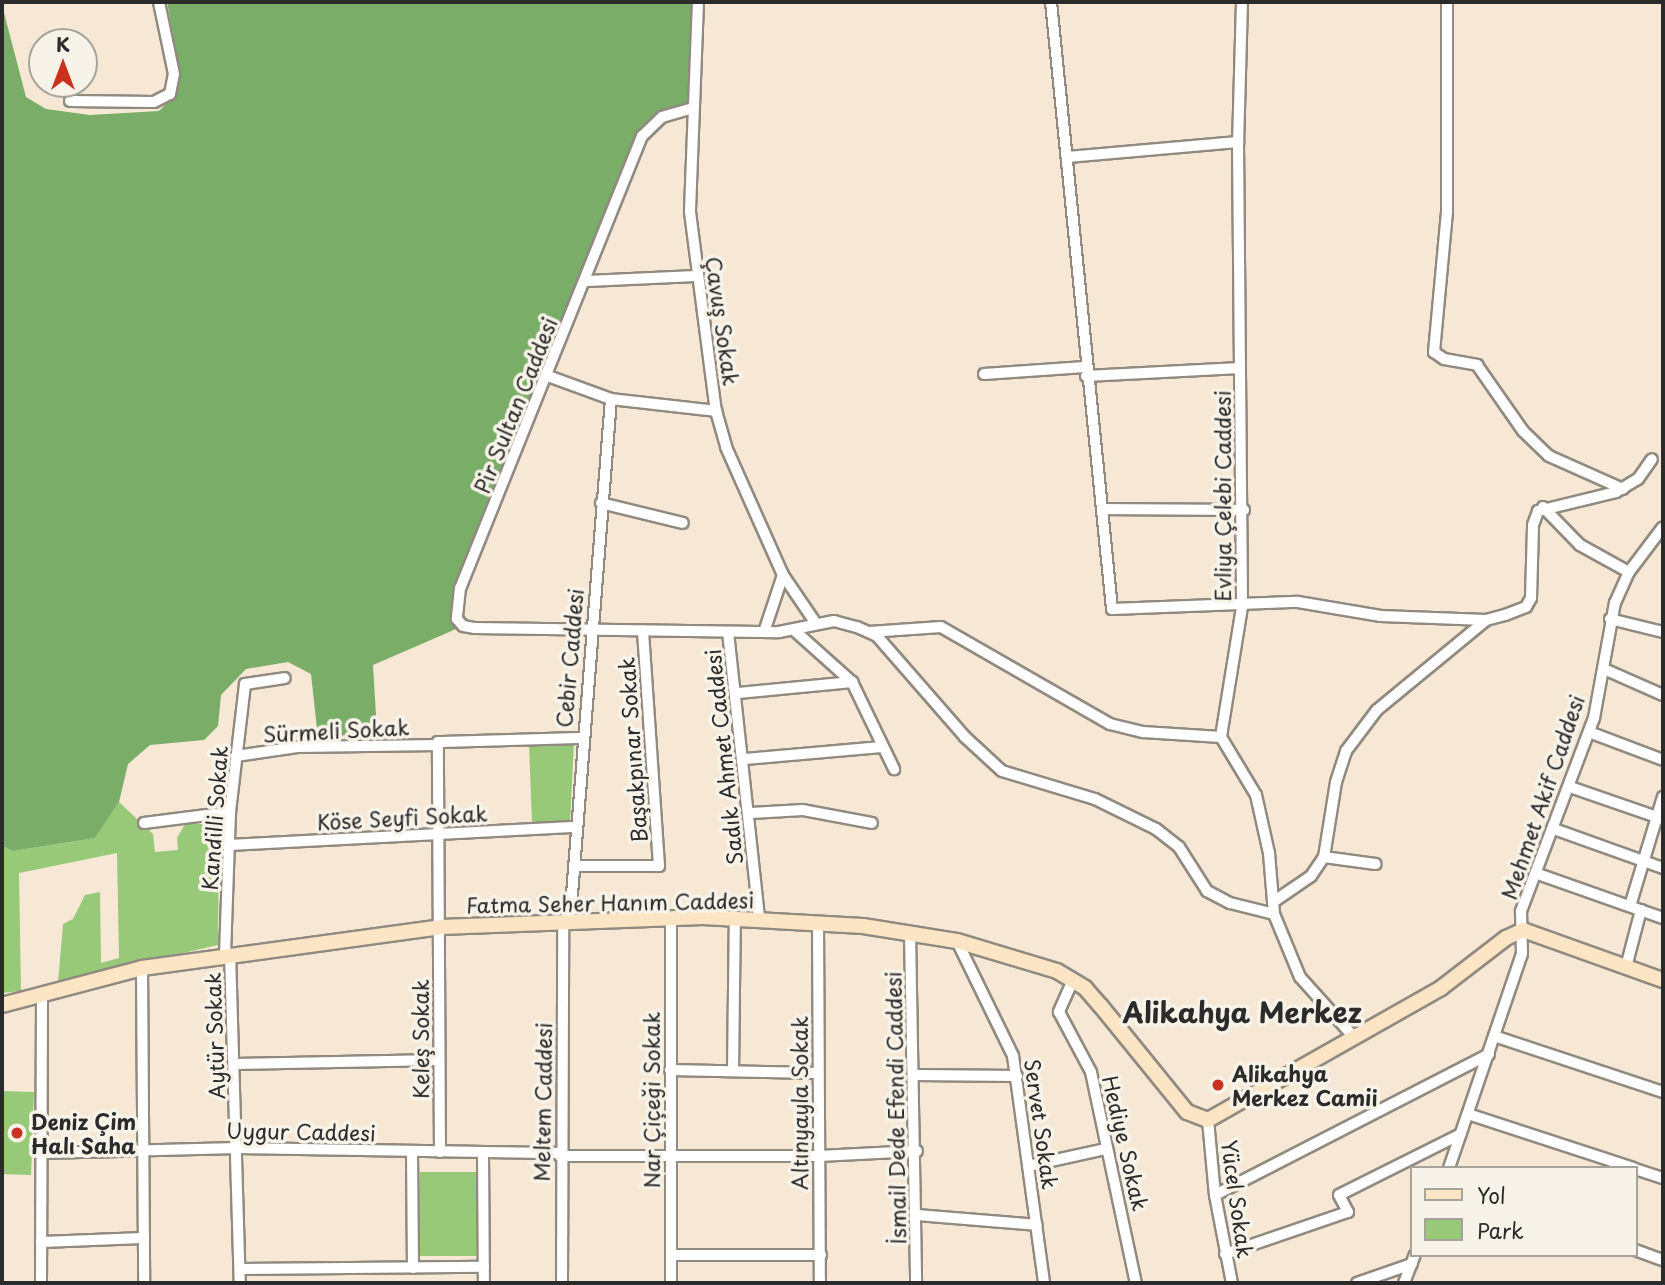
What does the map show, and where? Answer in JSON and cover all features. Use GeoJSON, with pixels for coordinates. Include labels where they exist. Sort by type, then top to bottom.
{"type":"FeatureCollection","features":[{"type":"Feature","properties":{"kind":"street"},"geometry":{"type":"LineString","coordinates":[[70,101],[154,103],[170,94],[174,74],[159,2]]}},
{"type":"Feature","properties":{"kind":"street","name":"Çavuş Sokak"},"geometry":{"type":"LineString","coordinates":[[698,2],[690,212],[696,276],[716,411],[726,446],[783,575],[815,622]]}},
{"type":"Feature","properties":{"kind":"street"},"geometry":{"type":"LineString","coordinates":[[1051,2],[1112,609],[1312,603],[1381,617],[1486,620],[1520,610],[1530,603],[1532,525],[1543,507],[1623,489],[1638,479],[1652,459]]}},
{"type":"Feature","properties":{"kind":"street","name":"Evliya Çelebi Caddesi"},"geometry":{"type":"LineString","coordinates":[[1221,737],[1242,607],[1244,510],[1238,142],[1242,2]]}},
{"type":"Feature","properties":{"kind":"street"},"geometry":{"type":"LineString","coordinates":[[1447,2],[1447,212],[1434,352],[1444,359],[1477,365],[1523,431],[1549,456],[1623,489]]}},
{"type":"Feature","properties":{"kind":"street","name":"Pir Sultan Caddesi"},"geometry":{"type":"LineString","coordinates":[[590,628],[463,626],[457,619],[460,588],[587,281],[642,136],[662,117],[694,108]]}},
{"type":"Feature","properties":{"kind":"street"},"geometry":{"type":"LineString","coordinates":[[1067,157],[1238,142]]}},
{"type":"Feature","properties":{"kind":"street"},"geometry":{"type":"LineString","coordinates":[[587,281],[696,276]]}},
{"type":"Feature","properties":{"kind":"street"},"geometry":{"type":"LineString","coordinates":[[984,374],[1240,368]]}},
{"type":"Feature","properties":{"kind":"street"},"geometry":{"type":"LineString","coordinates":[[548,376],[611,400],[716,411]]}},
{"type":"Feature","properties":{"kind":"street","name":"Cebir Caddesi"},"geometry":{"type":"LineString","coordinates":[[567,920],[574,866],[590,628],[611,400]]}},
{"type":"Feature","properties":{"kind":"street"},"geometry":{"type":"LineString","coordinates":[[601,503],[683,523]]}},
{"type":"Feature","properties":{"kind":"street"},"geometry":{"type":"LineString","coordinates":[[1543,507],[1580,545],[1629,572]]}},
{"type":"Feature","properties":{"kind":"street"},"geometry":{"type":"LineString","coordinates":[[1102,509],[1244,510]]}},
{"type":"Feature","properties":{"kind":"street","name":"Mehmet Akif Caddesi"},"geometry":{"type":"LineString","coordinates":[[1450,1166],[1522,954],[1521,911],[1538,874],[1589,732],[1604,669],[1610,619],[1629,572],[1663,527]]}},
{"type":"Feature","properties":{"kind":"street"},"geometry":{"type":"LineString","coordinates":[[764,632],[783,575]]}},
{"type":"Feature","properties":{"kind":"street"},"geometry":{"type":"LineString","coordinates":[[1610,619],[1663,632]]}},
{"type":"Feature","properties":{"kind":"street"},"geometry":{"type":"LineString","coordinates":[[1273,902],[1311,876],[1324,857],[1336,782],[1346,751],[1377,709],[1486,620]]}},
{"type":"Feature","properties":{"kind":"street"},"geometry":{"type":"LineString","coordinates":[[590,628],[764,632],[795,631],[815,622],[843,622],[869,632],[1002,771],[1095,799],[1156,830],[1179,847],[1207,891],[1230,903],[1274,915]]}},
{"type":"Feature","properties":{"kind":"street"},"geometry":{"type":"LineString","coordinates":[[869,632],[941,626],[1110,724],[1143,732],[1221,737],[1256,795],[1274,915],[1300,977],[1353,1036]]}},
{"type":"Feature","properties":{"kind":"street","name":"Başakpınar Sokak"},"geometry":{"type":"LineString","coordinates":[[574,866],[659,866],[643,631]]}},
{"type":"Feature","properties":{"kind":"street"},"geometry":{"type":"LineString","coordinates":[[795,631],[852,682],[881,747],[894,769]]}},
{"type":"Feature","properties":{"kind":"street","name":"Sadık Ahmet Caddesi"},"geometry":{"type":"LineString","coordinates":[[728,632],[738,693],[751,813],[759,919]]}},
{"type":"Feature","properties":{"kind":"street"},"geometry":{"type":"LineString","coordinates":[[1604,669],[1663,695]]}},
{"type":"Feature","properties":{"kind":"street","name":"Kandilli Sokak"},"geometry":{"type":"LineString","coordinates":[[228,955],[230,812],[245,684],[285,678]]}},
{"type":"Feature","properties":{"kind":"street"},"geometry":{"type":"LineString","coordinates":[[738,693],[852,682]]}},
{"type":"Feature","properties":{"kind":"street"},"geometry":{"type":"LineString","coordinates":[[1589,732],[1663,760]]}},
{"type":"Feature","properties":{"kind":"street","name":"Sürmeli Sokak"},"geometry":{"type":"LineString","coordinates":[[236,756],[297,747],[582,738]]}},
{"type":"Feature","properties":{"kind":"street","name":"Keleş Sokak"},"geometry":{"type":"LineString","coordinates":[[438,744],[436,835],[441,927],[440,1152]]}},
{"type":"Feature","properties":{"kind":"street"},"geometry":{"type":"LineString","coordinates":[[745,759],[881,747]]}},
{"type":"Feature","properties":{"kind":"street"},"geometry":{"type":"LineString","coordinates":[[1570,788],[1660,818]]}},
{"type":"Feature","properties":{"kind":"street"},"geometry":{"type":"LineString","coordinates":[[1630,906],[1660,818],[1663,797]]}},
{"type":"Feature","properties":{"kind":"street"},"geometry":{"type":"LineString","coordinates":[[751,813],[815,811],[872,823]]}},
{"type":"Feature","properties":{"kind":"street"},"geometry":{"type":"LineString","coordinates":[[144,823],[230,812]]}},
{"type":"Feature","properties":{"kind":"street","name":"Köse Seyfi Sokak"},"geometry":{"type":"LineString","coordinates":[[229,845],[577,827]]}},
{"type":"Feature","properties":{"kind":"street"},"geometry":{"type":"LineString","coordinates":[[1554,830],[1663,868]]}},
{"type":"Feature","properties":{"kind":"street"},"geometry":{"type":"LineString","coordinates":[[1324,857],[1376,864]]}},
{"type":"Feature","properties":{"kind":"street"},"geometry":{"type":"LineString","coordinates":[[1538,874],[1663,918]]}},
{"type":"Feature","properties":{"kind":"street"},"geometry":{"type":"LineString","coordinates":[[1626,967],[1641,910]]}},
{"type":"Feature","properties":{"kind":"street","name":"Fatma Seher Hanım Caddesi"},"geometry":{"type":"LineString","coordinates":[[2,1005],[42,998],[79,983],[142,968],[441,927],[671,917],[818,923],[910,932],[957,941],[1040,965],[1073,980],[1126,1034],[1187,1112],[1208,1121]]}},
{"type":"Feature","properties":{"kind":"street","name":"Nar Çiçeği Sokak"},"geometry":{"type":"LineString","coordinates":[[671,917],[671,1283]]}},
{"type":"Feature","properties":{"kind":"street"},"geometry":{"type":"LineString","coordinates":[[733,1071],[735,918]]}},
{"type":"Feature","properties":{"kind":"street","name":"Meltem Caddesi"},"geometry":{"type":"LineString","coordinates":[[562,1283],[560,1154],[567,920]]}},
{"type":"Feature","properties":{"kind":"street","name":"Altınyayla Sokak"},"geometry":{"type":"LineString","coordinates":[[818,923],[820,1283]]}},
{"type":"Feature","properties":{"kind":"street"},"geometry":{"type":"LineString","coordinates":[[1208,1121],[1441,988],[1506,938],[1523,930],[1663,980]]}},
{"type":"Feature","properties":{"kind":"street","name":"İsmail Dede Efendi Caddesi"},"geometry":{"type":"LineString","coordinates":[[910,932],[917,1151],[916,1283]]}},
{"type":"Feature","properties":{"kind":"street","name":"Servet Sokak"},"geometry":{"type":"LineString","coordinates":[[957,941],[1009,1045],[1017,1076],[1044,1283]]}},
{"type":"Feature","properties":{"kind":"street","name":"Aytür Sokak"},"geometry":{"type":"LineString","coordinates":[[228,955],[235,1064],[240,1283]]}},
{"type":"Feature","properties":{"kind":"street"},"geometry":{"type":"LineString","coordinates":[[142,968],[144,1283]]}},
{"type":"Feature","properties":{"kind":"street","name":"Hediye Sokak"},"geometry":{"type":"LineString","coordinates":[[1073,980],[1059,1012],[1091,1072],[1136,1283]]}},
{"type":"Feature","properties":{"kind":"street"},"geometry":{"type":"LineString","coordinates":[[41,1283],[42,998]]}},
{"type":"Feature","properties":{"kind":"street"},"geometry":{"type":"LineString","coordinates":[[1494,1036],[1663,1092]]}},
{"type":"Feature","properties":{"kind":"street"},"geometry":{"type":"LineString","coordinates":[[1215,1195],[1489,1054]]}},
{"type":"Feature","properties":{"kind":"street"},"geometry":{"type":"LineString","coordinates":[[235,1064],[439,1060]]}},
{"type":"Feature","properties":{"kind":"street"},"geometry":{"type":"LineString","coordinates":[[670,1070],[818,1073]]}},
{"type":"Feature","properties":{"kind":"street"},"geometry":{"type":"LineString","coordinates":[[915,1075],[1017,1076]]}},
{"type":"Feature","properties":{"kind":"street"},"geometry":{"type":"LineString","coordinates":[[1468,1114],[1628,1166]]}},
{"type":"Feature","properties":{"kind":"street","name":"Yücel Sokak"},"geometry":{"type":"LineString","coordinates":[[1208,1121],[1215,1195],[1232,1283]]}},
{"type":"Feature","properties":{"kind":"street"},"geometry":{"type":"LineString","coordinates":[[1225,1254],[1348,1212],[1339,1195],[1461,1133]]}},
{"type":"Feature","properties":{"kind":"street","name":"Uygur Caddesi"},"geometry":{"type":"LineString","coordinates":[[42,1153],[142,1154],[237,1148],[819,1156],[917,1151]]}},
{"type":"Feature","properties":{"kind":"street"},"geometry":{"type":"LineString","coordinates":[[1028,1167],[1106,1149]]}},
{"type":"Feature","properties":{"kind":"street"},"geometry":{"type":"LineString","coordinates":[[412,1152],[413,1268]]}},
{"type":"Feature","properties":{"kind":"street"},"geometry":{"type":"LineString","coordinates":[[483,1152],[484,1283]]}},
{"type":"Feature","properties":{"kind":"street"},"geometry":{"type":"LineString","coordinates":[[1637,1169],[1663,1178]]}},
{"type":"Feature","properties":{"kind":"street"},"geometry":{"type":"LineString","coordinates":[[916,1215],[1037,1225]]}},
{"type":"Feature","properties":{"kind":"street"},"geometry":{"type":"LineString","coordinates":[[41,1242],[144,1238]]}},
{"type":"Feature","properties":{"kind":"street"},"geometry":{"type":"LineString","coordinates":[[1637,1251],[1663,1260]]}},
{"type":"Feature","properties":{"kind":"street"},"geometry":{"type":"LineString","coordinates":[[671,1255],[821,1255]]}},
{"type":"Feature","properties":{"kind":"street"},"geometry":{"type":"LineString","coordinates":[[1405,1283],[1413,1259]]}},
{"type":"Feature","properties":{"kind":"street"},"geometry":{"type":"LineString","coordinates":[[1357,1283],[1413,1259]]}},
{"type":"Feature","properties":{"kind":"street"},"geometry":{"type":"LineString","coordinates":[[240,1269],[484,1267]]}},
{"type":"Feature","properties":{"kind":"green space"},"geometry":{"type":"Polygon","coordinates":[[[167,2],[698,2],[693,108],[647,129],[457,600],[463,626],[373,665],[377,732],[318,738],[311,674],[288,662],[246,669],[221,695],[218,726],[204,740],[150,745],[128,764],[119,802],[95,838],[13,851],[2,846],[2,5],[26,97],[46,109],[90,115],[159,111],[178,92],[178,63],[167,2]]]}},
{"type":"Feature","properties":{"kind":"green space"},"geometry":{"type":"Polygon","coordinates":[[[574,742],[570,823],[532,823],[529,745],[574,742]]]}},
{"type":"Feature","properties":{"kind":"green space"},"geometry":{"type":"Polygon","coordinates":[[[119,802],[153,834],[155,852],[178,850],[177,838],[185,824],[219,824],[218,945],[58,982],[63,924],[73,919],[85,895],[100,892],[101,963],[119,958],[117,853],[19,873],[21,991],[2,993],[2,846],[13,851],[95,838],[119,802]]]}},
{"type":"Feature","properties":{"kind":"green space","name":"Deniz Çim Halı Saha"},"geometry":{"type":"Polygon","coordinates":[[[2,1091],[34,1092],[31,1175],[2,1174],[2,1091]]]}},
{"type":"Feature","properties":{"kind":"green space"},"geometry":{"type":"Polygon","coordinates":[[[420,1172],[476,1172],[476,1256],[420,1256],[420,1172]]]}},
{"type":"Feature","properties":{"kind":"place","name":"Alikahya Merkez Camii"},"geometry":{"type":"Point","coordinates":[1218,1085]}},
{"type":"Feature","properties":{"kind":"place","name":"Deniz Çim Halı Saha"},"geometry":{"type":"Point","coordinates":[17,1133]}},
{"type":"Feature","properties":{"kind":"district","name":"Alikahya Merkez"},"geometry":{"type":"Point","coordinates":[1242,1012]}}]}
